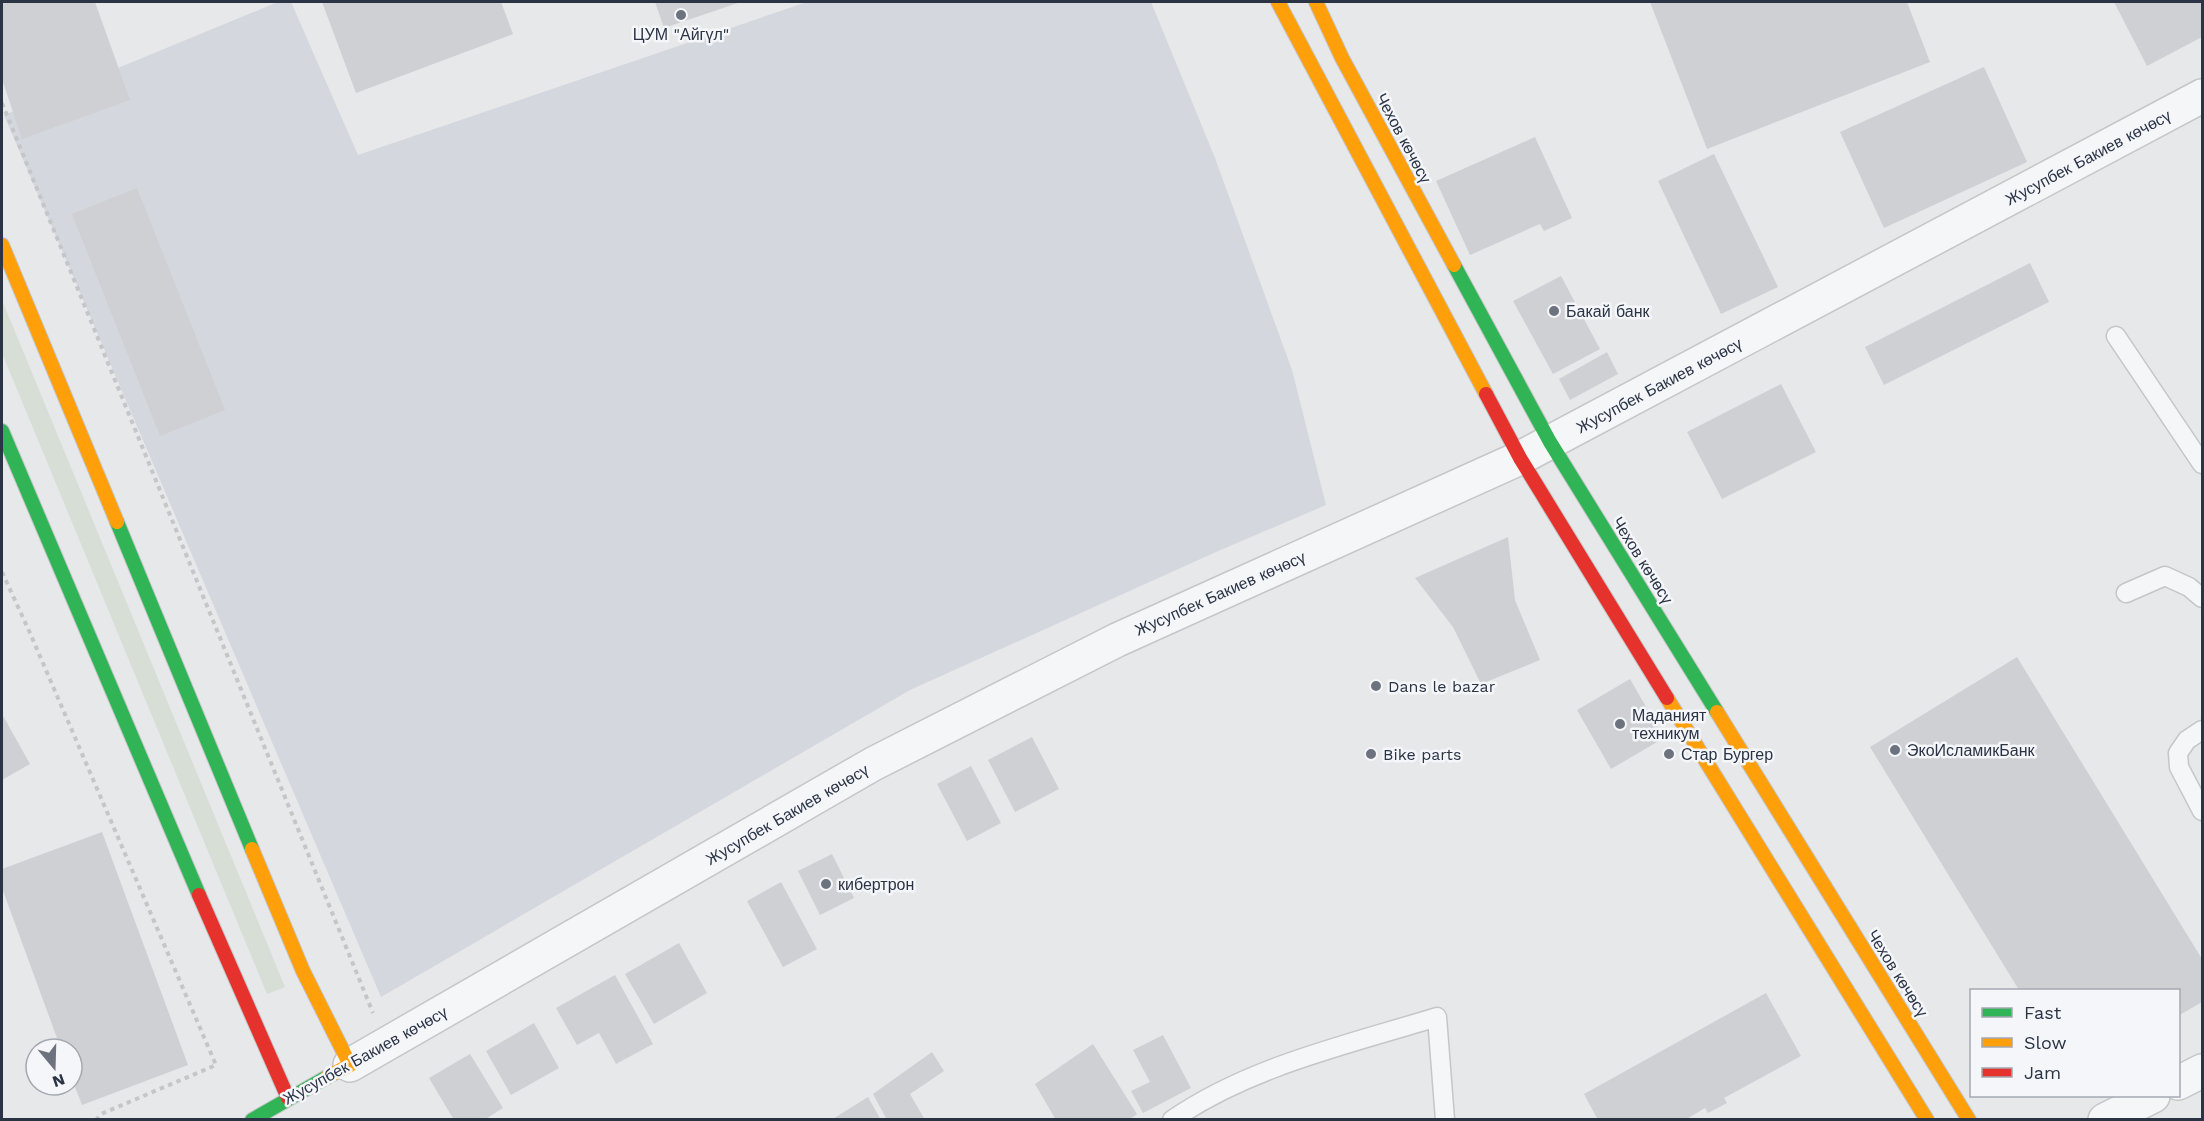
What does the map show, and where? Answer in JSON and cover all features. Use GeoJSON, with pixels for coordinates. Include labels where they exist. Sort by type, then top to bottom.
{"type":"FeatureCollection","features":[{"type":"Feature","properties":{"kind":"main road"},"geometry":{"type":"LineString","coordinates":[[1278,2],[1547,504],[1926,1119]]}},
{"type":"Feature","properties":{"kind":"main road","name":"Чехов көчөсү"},"geometry":{"type":"LineString","coordinates":[[1316,2],[1342,58],[1551,442],[1969,1119]]}},
{"type":"Feature","properties":{"kind":"main road"},"geometry":{"type":"LineString","coordinates":[[2,245],[298,960],[350,1065]]}},
{"type":"Feature","properties":{"kind":"main road"},"geometry":{"type":"LineString","coordinates":[[2,431],[244,1000],[288,1098]]}},
{"type":"Feature","properties":{"kind":"main road","name":"Жусупбек Бакиев көчөсү"},"geometry":{"type":"LineString","coordinates":[[252,1119],[350,1065]]}},
{"type":"Feature","properties":{"kind":"street","name":"Жусупбек Бакиев көчөсү"},"geometry":{"type":"LineString","coordinates":[[350,1065],[883,759],[1513,444],[1551,442],[2202,96]]}},
{"type":"Feature","properties":{"kind":"street"},"geometry":{"type":"LineString","coordinates":[[1513,444],[1518,435],[1524,433],[1533,421],[1533,410]]}},
{"type":"Feature","properties":{"kind":"street"},"geometry":{"type":"LineString","coordinates":[[1547,504],[1548,493],[1553,484],[1562,482],[1578,487]]}},
{"type":"Feature","properties":{"kind":"street"},"geometry":{"type":"LineString","coordinates":[[2180,1082],[2202,1071]]}},
{"type":"Feature","properties":{"kind":"street"},"geometry":{"type":"LineString","coordinates":[[2104,1119],[2149,1097]]}},
{"type":"Feature","properties":{"kind":"lane"},"geometry":{"type":"LineString","coordinates":[[2116,336],[2202,464]]}},
{"type":"Feature","properties":{"kind":"lane"},"geometry":{"type":"LineString","coordinates":[[2126,592],[2164,576],[2189,586],[2202,598]]}},
{"type":"Feature","properties":{"kind":"lane"},"geometry":{"type":"LineString","coordinates":[[2202,730],[2187,740],[2178,753],[2179,767],[2202,811]]}},
{"type":"Feature","properties":{"kind":"lane"},"geometry":{"type":"LineString","coordinates":[[1172,1119],[1199,1101],[1291,1062],[1437,1017],[1445,1119]]}},
{"type":"Feature","properties":{"kind":"path"},"geometry":{"type":"LineString","coordinates":[[2,103],[374,1016],[384,1010]]}},
{"type":"Feature","properties":{"kind":"path"},"geometry":{"type":"LineString","coordinates":[[2,572],[216,1065],[101,1114],[96,1119]]}},
{"type":"Feature","properties":{"kind":"shaded area"},"geometry":{"type":"Polygon","coordinates":[[[278,2],[291,2],[358,155],[807,2],[1151,2],[1215,158],[1292,370],[1326,505],[910,690],[381,997],[4,115],[278,2]]]}},
{"type":"Feature","properties":{"kind":"shaded area"},"geometry":{"type":"Polygon","coordinates":[[[2,300],[285,987],[267,994],[2,353],[2,300]]]}},
{"type":"Feature","properties":{"kind":"building"},"geometry":{"type":"Polygon","coordinates":[[[2,2],[95,2],[130,100],[22,139],[2,79],[2,2]]]}},
{"type":"Feature","properties":{"kind":"building"},"geometry":{"type":"Polygon","coordinates":[[[322,2],[501,2],[513,34],[356,93],[322,2]]]}},
{"type":"Feature","properties":{"kind":"building","name":"ЦУМ \"Айгүл\""},"geometry":{"type":"Polygon","coordinates":[[[655,2],[741,2],[664,28],[655,2]]]}},
{"type":"Feature","properties":{"kind":"building"},"geometry":{"type":"Polygon","coordinates":[[[1650,2],[1907,2],[1930,62],[1707,149],[1650,2]]]}},
{"type":"Feature","properties":{"kind":"building"},"geometry":{"type":"Polygon","coordinates":[[[2114,2],[2202,2],[2202,37],[2147,66],[2114,2]]]}},
{"type":"Feature","properties":{"kind":"building"},"geometry":{"type":"Polygon","coordinates":[[[1984,67],[2027,162],[1884,228],[1840,132],[1984,67]]]}},
{"type":"Feature","properties":{"kind":"building"},"geometry":{"type":"Polygon","coordinates":[[[1535,137],[1572,218],[1544,231],[1540,224],[1470,255],[1436,181],[1535,137]]]}},
{"type":"Feature","properties":{"kind":"building"},"geometry":{"type":"Polygon","coordinates":[[[1714,154],[1778,287],[1721,314],[1658,181],[1714,154]]]}},
{"type":"Feature","properties":{"kind":"building"},"geometry":{"type":"Polygon","coordinates":[[[137,188],[225,410],[160,436],[72,214],[137,188]]]}},
{"type":"Feature","properties":{"kind":"building"},"geometry":{"type":"Polygon","coordinates":[[[2030,263],[2049,302],[1884,385],[1865,347],[2030,263]]]}},
{"type":"Feature","properties":{"kind":"building"},"geometry":{"type":"Polygon","coordinates":[[[1561,276],[1600,349],[1553,374],[1513,301],[1561,276]]]}},
{"type":"Feature","properties":{"kind":"building"},"geometry":{"type":"Polygon","coordinates":[[[1607,352],[1618,374],[1570,400],[1559,379],[1607,352]]]}},
{"type":"Feature","properties":{"kind":"building"},"geometry":{"type":"Polygon","coordinates":[[[1781,384],[1816,452],[1722,499],[1687,432],[1781,384]]]}},
{"type":"Feature","properties":{"kind":"building"},"geometry":{"type":"Polygon","coordinates":[[[1508,537],[1515,600],[1540,660],[1481,684],[1453,627],[1415,578],[1508,537]]]}},
{"type":"Feature","properties":{"kind":"building"},"geometry":{"type":"Polygon","coordinates":[[[2017,657],[2202,959],[2202,1002],[2180,1015],[2180,989],[2018,989],[1870,747],[2017,657]]]}},
{"type":"Feature","properties":{"kind":"building","name":"Маданият техникум"},"geometry":{"type":"Polygon","coordinates":[[[1630,679],[1664,738],[1611,769],[1577,710],[1630,679]]]}},
{"type":"Feature","properties":{"kind":"building"},"geometry":{"type":"Polygon","coordinates":[[[2,714],[30,764],[2,780],[2,714]]]}},
{"type":"Feature","properties":{"kind":"building"},"geometry":{"type":"Polygon","coordinates":[[[1032,737],[1059,789],[1015,812],[988,760],[1032,737]]]}},
{"type":"Feature","properties":{"kind":"building"},"geometry":{"type":"Polygon","coordinates":[[[971,766],[1001,823],[967,841],[937,784],[971,766]]]}},
{"type":"Feature","properties":{"kind":"building"},"geometry":{"type":"Polygon","coordinates":[[[102,832],[188,1065],[82,1105],[79,1097],[84,1097],[84,1037],[57,1037],[2,888],[2,869],[102,832]]]}},
{"type":"Feature","properties":{"kind":"building","name":"кибертрон"},"geometry":{"type":"Polygon","coordinates":[[[832,854],[854,898],[820,915],[798,871],[832,854]]]}},
{"type":"Feature","properties":{"kind":"building"},"geometry":{"type":"Polygon","coordinates":[[[781,882],[817,949],[783,967],[747,901],[781,882]]]}},
{"type":"Feature","properties":{"kind":"building"},"geometry":{"type":"Polygon","coordinates":[[[679,943],[707,993],[654,1024],[625,974],[679,943]]]}},
{"type":"Feature","properties":{"kind":"building"},"geometry":{"type":"Polygon","coordinates":[[[615,975],[653,1044],[616,1064],[599,1033],[577,1045],[556,1008],[615,975]]]}},
{"type":"Feature","properties":{"kind":"building"},"geometry":{"type":"Polygon","coordinates":[[[1766,993],[1801,1056],[1724,1098],[1727,1103],[1708,1113],[1705,1108],[1685,1120],[1598,1120],[1584,1094],[1766,993]]]}},
{"type":"Feature","properties":{"kind":"building"},"geometry":{"type":"Polygon","coordinates":[[[534,1023],[559,1068],[511,1095],[486,1051],[534,1023]]]}},
{"type":"Feature","properties":{"kind":"building"},"geometry":{"type":"Polygon","coordinates":[[[1163,1035],[1191,1088],[1143,1113],[1131,1091],[1150,1082],[1133,1050],[1163,1035]]]}},
{"type":"Feature","properties":{"kind":"building"},"geometry":{"type":"Polygon","coordinates":[[[1093,1044],[1137,1114],[1129,1120],[1056,1120],[1035,1084],[1093,1044]]]}},
{"type":"Feature","properties":{"kind":"building"},"geometry":{"type":"Polygon","coordinates":[[[932,1052],[944,1071],[910,1094],[925,1120],[887,1120],[873,1094],[932,1052]]]}},
{"type":"Feature","properties":{"kind":"building"},"geometry":{"type":"Polygon","coordinates":[[[470,1054],[503,1108],[484,1120],[454,1120],[429,1078],[470,1054]]]}},
{"type":"Feature","properties":{"kind":"building"},"geometry":{"type":"Polygon","coordinates":[[[868,1097],[881,1120],[831,1120],[868,1097]]]}},
{"type":"Feature","properties":{"kind":"traffic: fast"},"geometry":{"type":"LineString","coordinates":[[1454,265],[1550,442],[1717,712]]}},
{"type":"Feature","properties":{"kind":"traffic: fast"},"geometry":{"type":"LineString","coordinates":[[2,431],[199,895]]}},
{"type":"Feature","properties":{"kind":"traffic: fast"},"geometry":{"type":"LineString","coordinates":[[117,522],[252,849]]}},
{"type":"Feature","properties":{"kind":"traffic: fast"},"geometry":{"type":"LineString","coordinates":[[252,1120],[327,1077]]}},
{"type":"Feature","properties":{"kind":"traffic: slow"},"geometry":{"type":"LineString","coordinates":[[1278,2],[1486,394]]}},
{"type":"Feature","properties":{"kind":"traffic: slow"},"geometry":{"type":"LineString","coordinates":[[1316,2],[1342,58],[1454,265]]}},
{"type":"Feature","properties":{"kind":"traffic: slow"},"geometry":{"type":"LineString","coordinates":[[2,245],[117,522]]}},
{"type":"Feature","properties":{"kind":"traffic: slow"},"geometry":{"type":"LineString","coordinates":[[1667,698],[1927,1120]]}},
{"type":"Feature","properties":{"kind":"traffic: slow"},"geometry":{"type":"LineString","coordinates":[[1717,712],[1969,1120]]}},
{"type":"Feature","properties":{"kind":"traffic: slow"},"geometry":{"type":"LineString","coordinates":[[252,849],[303,971],[350,1065],[327,1077]]}},
{"type":"Feature","properties":{"kind":"traffic: jam"},"geometry":{"type":"LineString","coordinates":[[1486,394],[1520,458],[1667,698]]}},
{"type":"Feature","properties":{"kind":"traffic: jam"},"geometry":{"type":"LineString","coordinates":[[199,895],[288,1098]]}},
{"type":"Feature","properties":{"kind":"place","name":"ЦУМ \"Айгүл\""},"geometry":{"type":"Point","coordinates":[681,15]}},
{"type":"Feature","properties":{"kind":"place","name":"Бакай банк"},"geometry":{"type":"Point","coordinates":[1554,311]}},
{"type":"Feature","properties":{"kind":"place","name":"Dans le bazar"},"geometry":{"type":"Point","coordinates":[1376,686]}},
{"type":"Feature","properties":{"kind":"place","name":"Маданият техникум"},"geometry":{"type":"Point","coordinates":[1620,724]}},
{"type":"Feature","properties":{"kind":"place","name":"ЭкоИсламикБанк"},"geometry":{"type":"Point","coordinates":[1895,750]}},
{"type":"Feature","properties":{"kind":"place","name":"Bike parts"},"geometry":{"type":"Point","coordinates":[1371,754]}},
{"type":"Feature","properties":{"kind":"place","name":"Стар Бургер"},"geometry":{"type":"Point","coordinates":[1669,754]}},
{"type":"Feature","properties":{"kind":"place","name":"кибертрон"},"geometry":{"type":"Point","coordinates":[826,884]}}]}
